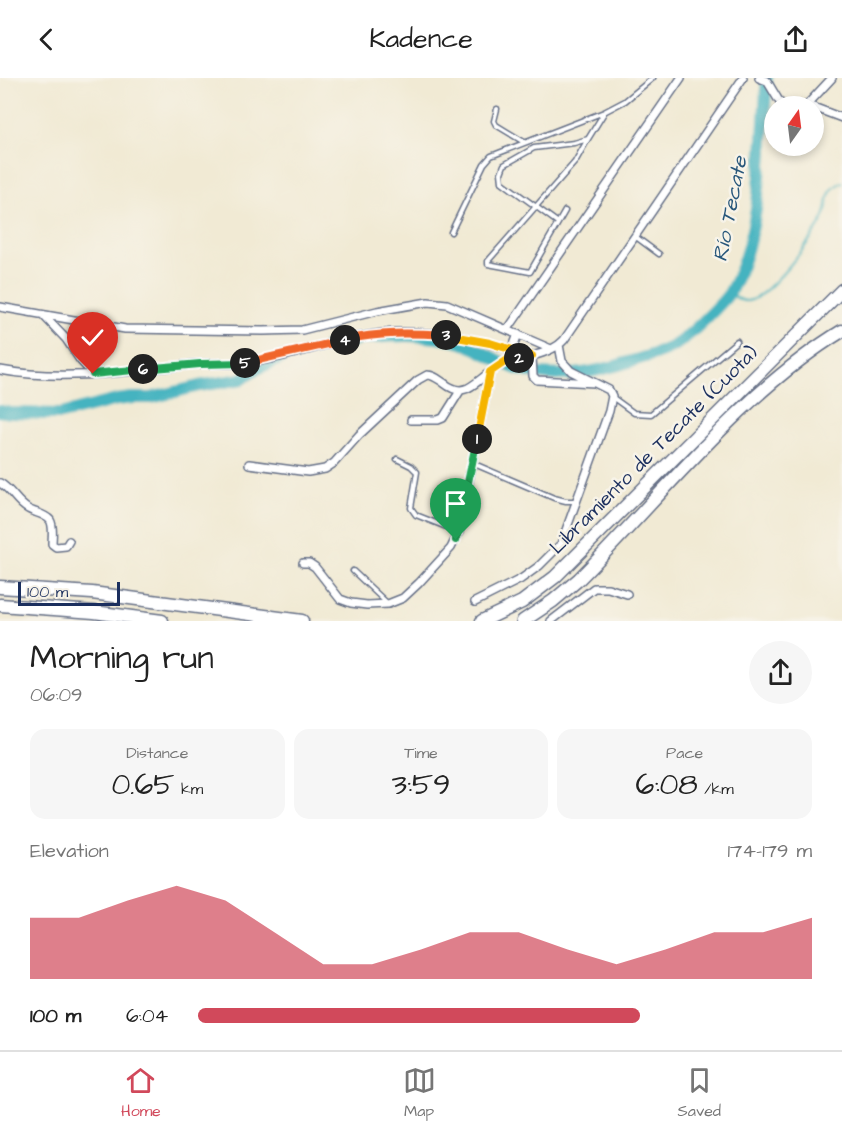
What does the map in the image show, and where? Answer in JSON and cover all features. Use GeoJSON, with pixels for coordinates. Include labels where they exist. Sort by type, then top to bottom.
{"type":"FeatureCollection","features":[{"type":"Feature","properties":{"kind":"highway","name":"Libramiento de Tecate (Cuota)"},"geometry":{"type":"LineString","coordinates":[[482,621],[522,602],[555,577],[842,290]]}},
{"type":"Feature","properties":{"kind":"highway","name":"Libramiento de Tecate (Cuota)"},"geometry":{"type":"LineString","coordinates":[[523,621],[553,601],[579,579],[716,436],[770,384],[809,353],[842,331]]}},
{"type":"Feature","properties":{"kind":"highway"},"geometry":{"type":"LineString","coordinates":[[0,587],[92,593],[302,621]]}},
{"type":"Feature","properties":{"kind":"highway"},"geometry":{"type":"LineString","coordinates":[[0,605],[94,612],[162,621]]}},
{"type":"Feature","properties":{"kind":"street"},"geometry":{"type":"LineString","coordinates":[[508,329],[681,78]]}},
{"type":"Feature","properties":{"kind":"street"},"geometry":{"type":"LineString","coordinates":[[249,464],[308,472],[325,469],[334,463],[418,380],[427,375],[435,377],[453,390],[460,391],[467,389],[509,359],[530,358],[559,345],[636,237],[743,78]]}},
{"type":"Feature","properties":{"kind":"street"},"geometry":{"type":"LineString","coordinates":[[759,78],[767,81],[776,96]]}},
{"type":"Feature","properties":{"kind":"street"},"geometry":{"type":"LineString","coordinates":[[817,96],[830,79]]}},
{"type":"Feature","properties":{"kind":"street"},"geometry":{"type":"LineString","coordinates":[[824,111],[842,118]]}},
{"type":"Feature","properties":{"kind":"street"},"geometry":{"type":"LineString","coordinates":[[0,307],[125,328],[263,331],[302,330],[377,311],[428,302],[447,304],[552,349]]}},
{"type":"Feature","properties":{"kind":"street"},"geometry":{"type":"LineString","coordinates":[[42,314],[66,339],[93,374]]}},
{"type":"Feature","properties":{"kind":"street"},"geometry":{"type":"LineString","coordinates":[[0,370],[38,374],[93,374],[200,364],[246,363],[370,334],[403,332],[453,336],[512,350],[530,358]]}},
{"type":"Feature","properties":{"kind":"street"},"geometry":{"type":"LineString","coordinates":[[512,350],[518,334]]}},
{"type":"Feature","properties":{"kind":"street"},"geometry":{"type":"LineString","coordinates":[[530,340],[530,358],[535,379],[595,383]]}},
{"type":"Feature","properties":{"kind":"street"},"geometry":{"type":"LineString","coordinates":[[475,602],[521,579],[539,566],[561,544],[609,411],[612,396],[606,387],[576,374],[565,365],[559,345]]}},
{"type":"Feature","properties":{"kind":"street"},"geometry":{"type":"LineString","coordinates":[[303,563],[309,563],[315,567],[340,599],[367,605],[388,604],[403,598],[420,583],[451,548],[459,532],[492,370]]}},
{"type":"Feature","properties":{"kind":"street"},"geometry":{"type":"LineString","coordinates":[[411,420],[442,418],[460,391]]}},
{"type":"Feature","properties":{"kind":"street"},"geometry":{"type":"LineString","coordinates":[[0,483],[29,510],[47,517],[52,523],[52,544],[56,547],[66,546],[69,541]]}},
{"type":"Feature","properties":{"kind":"street"},"geometry":{"type":"LineString","coordinates":[[552,621],[594,588],[608,588],[627,594]]}},
{"type":"Feature","properties":{"kind":"lane"},"geometry":{"type":"LineString","coordinates":[[451,232],[488,159],[495,154],[604,112],[625,101],[653,78]]}},
{"type":"Feature","properties":{"kind":"lane"},"geometry":{"type":"LineString","coordinates":[[497,109],[495,123],[525,142]]}},
{"type":"Feature","properties":{"kind":"lane"},"geometry":{"type":"LineString","coordinates":[[565,211],[530,272],[490,266],[488,261],[575,162],[604,112]]}},
{"type":"Feature","properties":{"kind":"lane"},"geometry":{"type":"LineString","coordinates":[[558,222],[502,182],[501,173],[504,165],[534,148],[588,139]]}},
{"type":"Feature","properties":{"kind":"lane"},"geometry":{"type":"LineString","coordinates":[[636,237],[659,254]]}},
{"type":"Feature","properties":{"kind":"lane"},"geometry":{"type":"LineString","coordinates":[[612,396],[634,413],[651,414],[738,341]]}},
{"type":"Feature","properties":{"kind":"lane"},"geometry":{"type":"LineString","coordinates":[[397,459],[417,472],[411,508],[416,515],[459,532]]}},
{"type":"Feature","properties":{"kind":"lane"},"geometry":{"type":"LineString","coordinates":[[472,463],[554,498],[578,501]]}},
{"type":"Feature","properties":{"kind":"lane"},"geometry":{"type":"LineString","coordinates":[[353,571],[388,604]]}},
{"type":"Feature","properties":{"kind":"waterway","name":"Río Tecate"},"geometry":{"type":"LineString","coordinates":[[327,347],[382,337],[440,338],[469,346],[520,370],[562,375],[604,369],[650,356],[674,346],[714,311],[730,292],[741,268],[749,242],[759,187],[767,78]]}},
{"type":"Feature","properties":{"kind":"waterway"},"geometry":{"type":"LineString","coordinates":[[729,292],[746,301],[765,291],[777,280],[819,226],[824,217],[830,193],[842,182]]}},
{"type":"Feature","properties":{"kind":"waterway","name":"Río Tecate"},"geometry":{"type":"LineString","coordinates":[[0,411],[61,414],[117,400],[151,398],[199,386],[242,379],[257,369],[284,357]]}},
{"type":"Feature","properties":{"kind":"route"},"geometry":{"type":"LineString","coordinates":[[93,374],[200,364],[246,363],[370,334],[403,332],[453,336],[490,343],[532,356],[509,359],[490,372],[456,540]]}}]}
